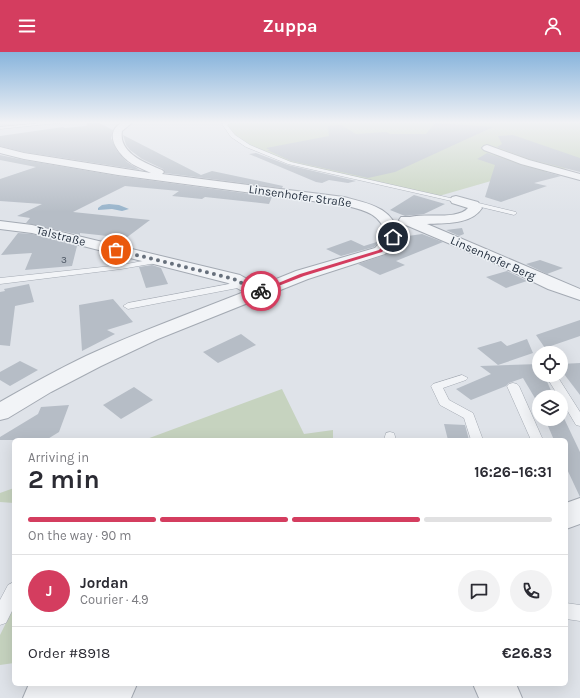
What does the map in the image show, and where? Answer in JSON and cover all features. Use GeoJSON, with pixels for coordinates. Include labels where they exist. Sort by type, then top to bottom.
{"type":"FeatureCollection","features":[{"type":"Feature","properties":{"kind":"street","name":"Linsenhofer Straße"},"geometry":{"type":"LineString","coordinates":[[9,152],[118,172],[344,201],[372,210],[387,220]]}},
{"type":"Feature","properties":{"kind":"street"},"geometry":{"type":"LineString","coordinates":[[127,152],[137,162],[162,174],[163,175],[161,177]]}},
{"type":"Feature","properties":{"kind":"street"},"geometry":{"type":"LineString","coordinates":[[498,152],[525,162],[580,177]]}},
{"type":"Feature","properties":{"kind":"street","name":"Linsenhofer Berg"},"geometry":{"type":"LineString","coordinates":[[387,220],[448,219],[464,216],[474,212],[476,208],[473,205],[460,201]]}},
{"type":"Feature","properties":{"kind":"street"},"geometry":{"type":"LineString","coordinates":[[0,412],[43,387],[93,361],[251,288],[302,275],[380,251],[393,237],[392,227],[387,220]]}},
{"type":"Feature","properties":{"kind":"street","name":"Linsenhofer Berg"},"geometry":{"type":"LineString","coordinates":[[406,220],[580,295]]}},
{"type":"Feature","properties":{"kind":"street","name":"Talstraße"},"geometry":{"type":"LineString","coordinates":[[0,225],[32,229],[159,260],[234,279],[251,288]]}},
{"type":"Feature","properties":{"kind":"street"},"geometry":{"type":"LineString","coordinates":[[43,698],[107,686]]}},
{"type":"Feature","properties":{"kind":"street"},"geometry":{"type":"LineString","coordinates":[[493,686],[502,698]]}},
{"type":"Feature","properties":{"kind":"lane"},"geometry":{"type":"LineString","coordinates":[[263,152],[280,159],[311,168],[475,203],[514,213]]}},
{"type":"Feature","properties":{"kind":"lane"},"geometry":{"type":"LineString","coordinates":[[0,281],[159,260]]}},
{"type":"Feature","properties":{"kind":"lane"},"geometry":{"type":"LineString","coordinates":[[128,306],[251,288]]}},
{"type":"Feature","properties":{"kind":"lane"},"geometry":{"type":"LineString","coordinates":[[462,378],[437,386],[444,402],[469,416],[476,438]]}},
{"type":"Feature","properties":{"kind":"lane"},"geometry":{"type":"LineString","coordinates":[[555,382],[580,422]]}},
{"type":"Feature","properties":{"kind":"lane"},"geometry":{"type":"LineString","coordinates":[[513,386],[537,438]]}},
{"type":"Feature","properties":{"kind":"lane"},"geometry":{"type":"LineString","coordinates":[[0,617],[12,594]]}},
{"type":"Feature","properties":{"kind":"lane"},"geometry":{"type":"LineString","coordinates":[[568,610],[580,613]]}},
{"type":"Feature","properties":{"kind":"green space"},"geometry":{"type":"Polygon","coordinates":[[[265,152],[580,152],[580,166],[491,181],[439,196],[311,168],[280,159],[265,152]]]}},
{"type":"Feature","properties":{"kind":"green space"},"geometry":{"type":"Polygon","coordinates":[[[282,389],[304,434],[333,430],[333,438],[149,438],[282,389]]]}},
{"type":"Feature","properties":{"kind":"green space"},"geometry":{"type":"Polygon","coordinates":[[[12,489],[12,503],[0,502],[0,493],[12,489]]]}},
{"type":"Feature","properties":{"kind":"green space"},"geometry":{"type":"Polygon","coordinates":[[[12,611],[12,663],[0,665],[0,635],[12,611]]]}},
{"type":"Feature","properties":{"kind":"water"},"geometry":{"type":"Polygon","coordinates":[[[102,205],[119,205],[129,209],[122,211],[112,209],[98,210],[98,208],[102,205]]]}},
{"type":"Feature","properties":{"kind":"building"},"geometry":{"type":"Polygon","coordinates":[[[25,152],[118,152],[127,162],[140,170],[25,152]]]}},
{"type":"Feature","properties":{"kind":"building"},"geometry":{"type":"Polygon","coordinates":[[[133,152],[156,152],[201,175],[212,171],[283,186],[282,188],[165,173],[163,169],[142,159],[133,152]]]}},
{"type":"Feature","properties":{"kind":"building"},"geometry":{"type":"Polygon","coordinates":[[[272,152],[438,152],[395,172],[368,178],[291,161],[272,152]]]}},
{"type":"Feature","properties":{"kind":"building"},"geometry":{"type":"Polygon","coordinates":[[[511,152],[563,152],[580,158],[580,172],[529,159],[511,152]]]}},
{"type":"Feature","properties":{"kind":"building"},"geometry":{"type":"Polygon","coordinates":[[[256,153],[288,165],[356,181],[348,183],[329,180],[322,183],[316,182],[249,154],[256,153]]]}},
{"type":"Feature","properties":{"kind":"building"},"geometry":{"type":"Polygon","coordinates":[[[487,153],[521,165],[561,176],[534,183],[547,186],[501,202],[485,197],[495,165],[477,159],[487,153]]]}},
{"type":"Feature","properties":{"kind":"building"},"geometry":{"type":"Polygon","coordinates":[[[0,155],[118,176],[272,197],[269,204],[205,197],[202,199],[172,196],[179,191],[125,186],[73,212],[150,220],[126,238],[80,233],[80,235],[26,223],[30,218],[17,216],[42,204],[0,201],[0,179],[36,167],[0,160],[0,155]]]}},
{"type":"Feature","properties":{"kind":"building"},"geometry":{"type":"Polygon","coordinates":[[[414,195],[445,204],[424,214],[405,216],[390,210],[414,195]]]}},
{"type":"Feature","properties":{"kind":"building"},"geometry":{"type":"Polygon","coordinates":[[[462,228],[464,234],[459,236],[446,230],[462,228]]]}},
{"type":"Feature","properties":{"kind":"building"},"geometry":{"type":"Polygon","coordinates":[[[18,233],[32,234],[77,246],[72,266],[25,270],[32,253],[1,255],[18,233]]]}},
{"type":"Feature","properties":{"kind":"building"},"geometry":{"type":"Polygon","coordinates":[[[422,234],[443,242],[396,261],[405,265],[380,275],[358,264],[385,255],[401,237],[422,234]]]}},
{"type":"Feature","properties":{"kind":"building"},"geometry":{"type":"Polygon","coordinates":[[[351,240],[364,246],[380,241],[374,247],[341,256],[326,249],[351,240]]]}},
{"type":"Feature","properties":{"kind":"building"},"geometry":{"type":"Polygon","coordinates":[[[540,260],[563,268],[547,274],[526,264],[540,260]]]}},
{"type":"Feature","properties":{"kind":"building"},"geometry":{"type":"Polygon","coordinates":[[[152,265],[161,268],[168,284],[146,288],[139,267],[152,265]]]}},
{"type":"Feature","properties":{"kind":"building"},"geometry":{"type":"Polygon","coordinates":[[[507,271],[527,281],[506,288],[486,277],[507,271]]]}},
{"type":"Feature","properties":{"kind":"building"},"geometry":{"type":"Polygon","coordinates":[[[29,284],[34,302],[15,306],[10,346],[0,345],[0,292],[5,291],[4,289],[29,284]]]}},
{"type":"Feature","properties":{"kind":"building"},"geometry":{"type":"Polygon","coordinates":[[[113,299],[133,322],[107,330],[115,334],[82,351],[79,305],[113,299]]]}},
{"type":"Feature","properties":{"kind":"building"},"geometry":{"type":"Polygon","coordinates":[[[580,320],[580,336],[551,346],[544,346],[536,335],[580,320]]]}},
{"type":"Feature","properties":{"kind":"building"},"geometry":{"type":"Polygon","coordinates":[[[241,334],[256,345],[218,363],[203,352],[241,334]]]}},
{"type":"Feature","properties":{"kind":"building"},"geometry":{"type":"Polygon","coordinates":[[[527,339],[532,353],[498,365],[477,348],[501,341],[507,346],[527,339]]]}},
{"type":"Feature","properties":{"kind":"building"},"geometry":{"type":"Polygon","coordinates":[[[20,361],[38,370],[10,386],[0,380],[0,372],[20,361]]]}},
{"type":"Feature","properties":{"kind":"building"},"geometry":{"type":"Polygon","coordinates":[[[580,363],[580,395],[568,379],[568,364],[580,363]]]}},
{"type":"Feature","properties":{"kind":"building"},"geometry":{"type":"Polygon","coordinates":[[[532,364],[532,382],[547,382],[551,390],[532,390],[532,393],[523,378],[471,400],[456,389],[491,374],[480,366],[532,364]]]}},
{"type":"Feature","properties":{"kind":"building"},"geometry":{"type":"Polygon","coordinates":[[[134,387],[153,400],[121,419],[103,405],[134,387]]]}},
{"type":"Feature","properties":{"kind":"building"},"geometry":{"type":"Polygon","coordinates":[[[69,405],[59,432],[49,438],[12,438],[12,440],[0,440],[0,437],[38,414],[41,407],[69,405]]]}},
{"type":"Feature","properties":{"kind":"building"},"geometry":{"type":"Polygon","coordinates":[[[444,424],[465,425],[468,438],[448,438],[444,424]]]}},
{"type":"Feature","properties":{"kind":"building"},"geometry":{"type":"Polygon","coordinates":[[[548,426],[568,426],[580,452],[580,497],[568,471],[568,438],[553,438],[548,426]]]}},
{"type":"Feature","properties":{"kind":"way so far"},"geometry":{"type":"LineString","coordinates":[[116,250],[234,279],[258,292],[261,291]]}},
{"type":"Feature","properties":{"kind":"route"},"geometry":{"type":"LineString","coordinates":[[261,291],[302,275],[380,251],[393,237]]}}]}
